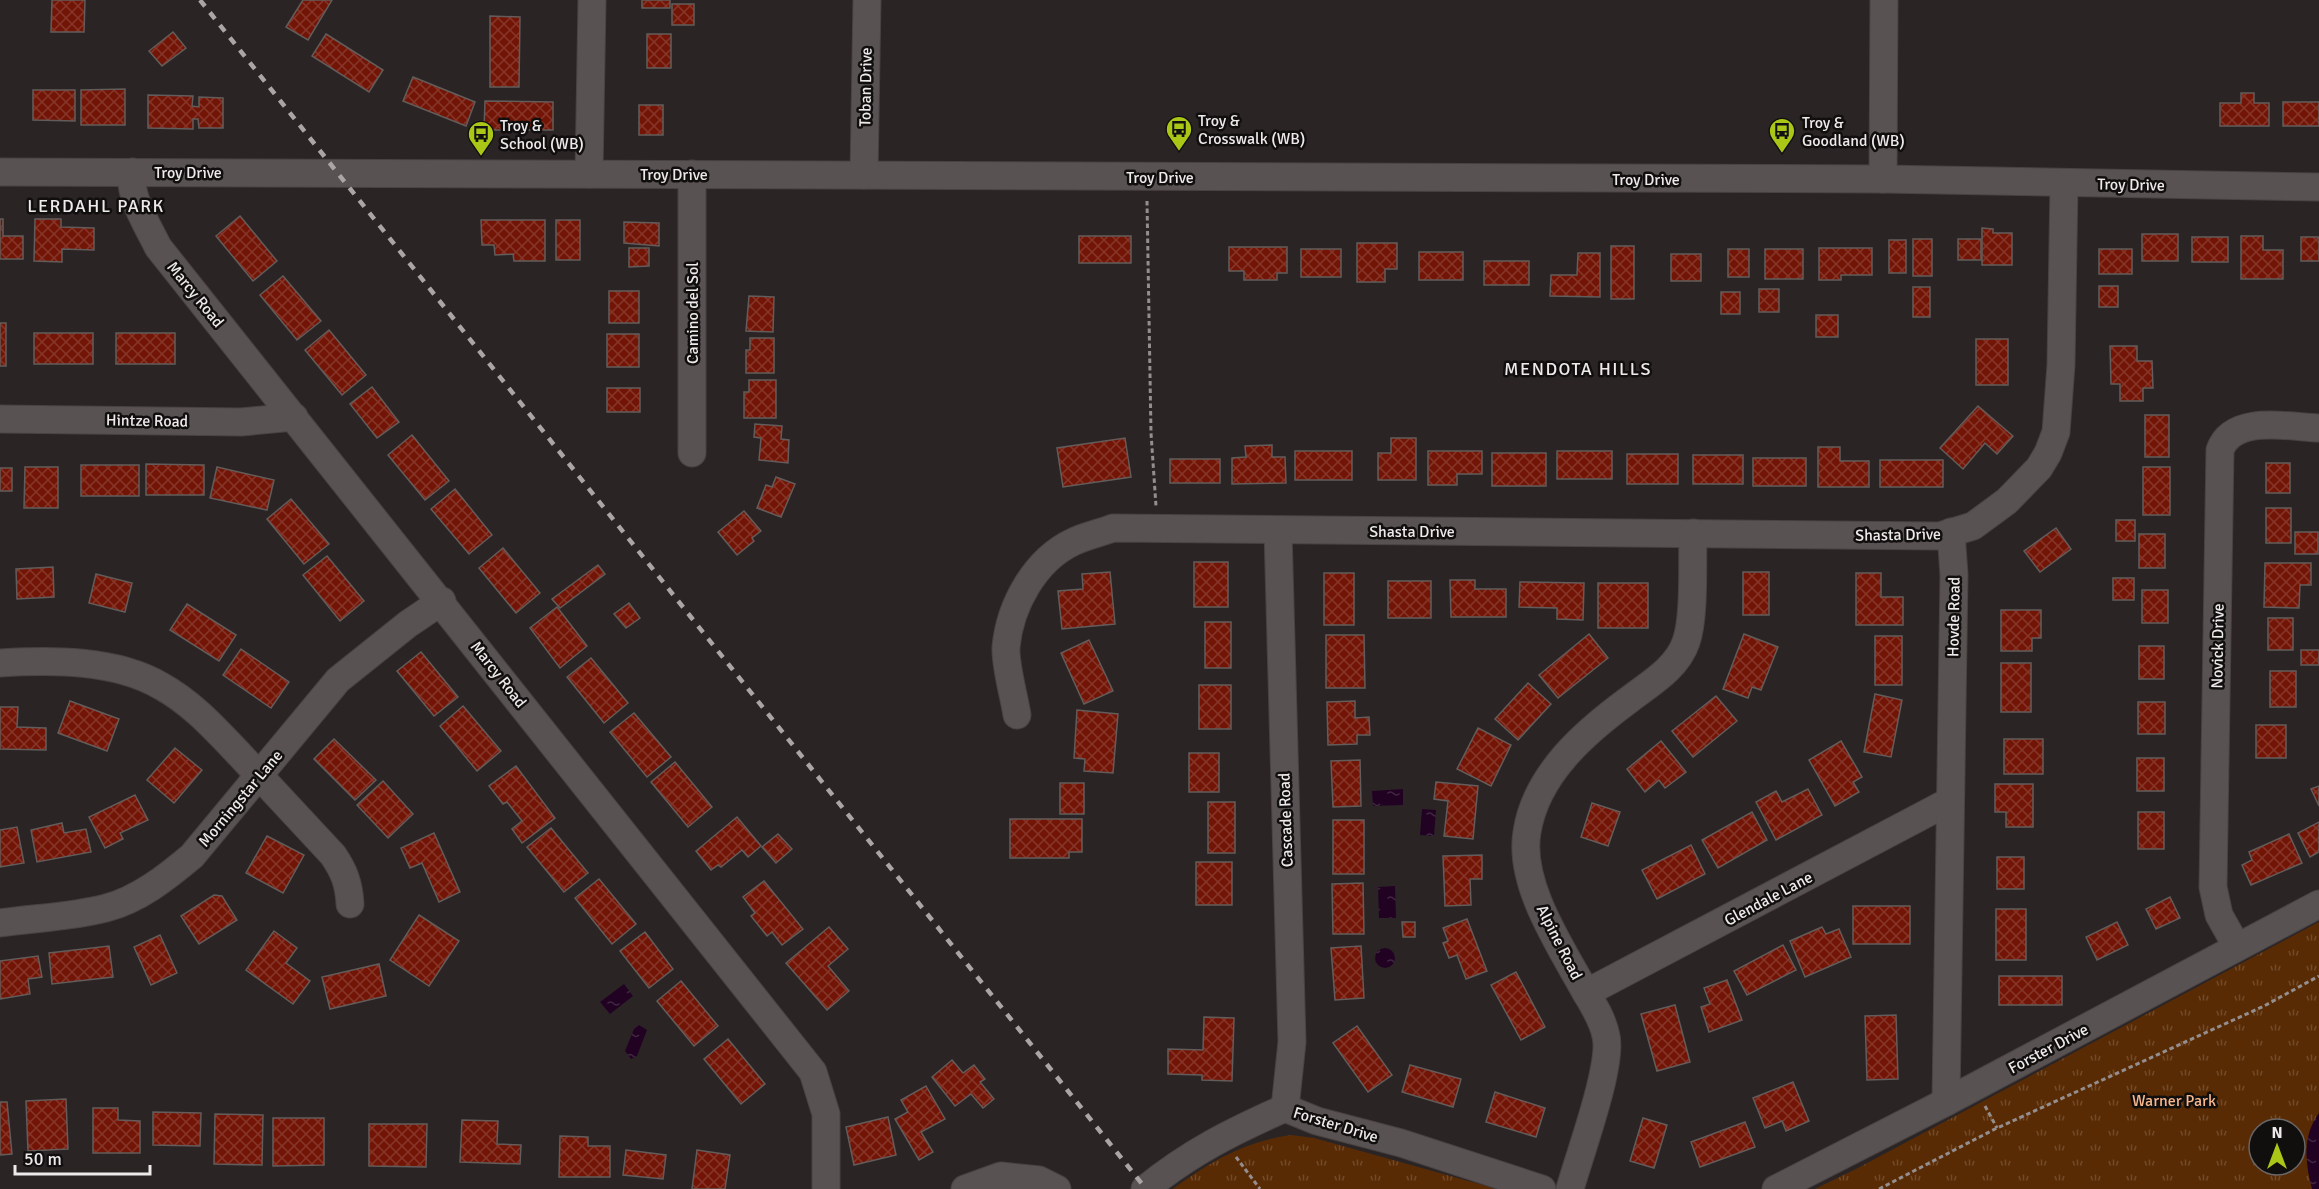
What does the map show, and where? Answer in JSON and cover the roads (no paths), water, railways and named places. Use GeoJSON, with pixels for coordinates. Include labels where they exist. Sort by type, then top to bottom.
{"type":"FeatureCollection","features":[{"type":"Feature","properties":{"kind":"street"},"geometry":{"type":"LineString","coordinates":[[589,174],[591,0]]}},
{"type":"Feature","properties":{"kind":"street","name":"Toban Drive"},"geometry":{"type":"LineString","coordinates":[[864,175],[867,0]]}},
{"type":"Feature","properties":{"kind":"street"},"geometry":{"type":"LineString","coordinates":[[1884,0],[1884,179]]}},
{"type":"Feature","properties":{"kind":"street","name":"Troy Drive"},"geometry":{"type":"LineString","coordinates":[[0,172],[1884,179],[2319,187]]}},
{"type":"Feature","properties":{"kind":"street","name":"Marcy Road"},"geometry":{"type":"LineString","coordinates":[[132,172],[130,185],[159,247],[442,601],[813,1072],[826,1114],[826,1189]]}},
{"type":"Feature","properties":{"kind":"street","name":"Camino del Sol"},"geometry":{"type":"LineString","coordinates":[[692,174],[692,453]]}},
{"type":"Feature","properties":{"kind":"street"},"geometry":{"type":"LineString","coordinates":[[1951,532],[1973,526],[2007,501],[2039,468],[2048,453],[2055,432],[2061,365],[2064,183]]}},
{"type":"Feature","properties":{"kind":"street","name":"Hintze Road"},"geometry":{"type":"LineString","coordinates":[[0,418],[241,422],[294,417]]}},
{"type":"Feature","properties":{"kind":"street","name":"Novick Drive"},"geometry":{"type":"LineString","coordinates":[[2237,947],[2219,915],[2213,887],[2220,450],[2223,442],[2233,431],[2251,426],[2319,428]]}},
{"type":"Feature","properties":{"kind":"street","name":"Shasta Drive"},"geometry":{"type":"LineString","coordinates":[[1017,715],[1006,648],[1015,611],[1027,584],[1049,558],[1072,542],[1113,528],[1940,536],[1951,532]]}},
{"type":"Feature","properties":{"kind":"street","name":"Cascade Road"},"geometry":{"type":"LineString","coordinates":[[1278,531],[1292,1042],[1286,1108]]}},
{"type":"Feature","properties":{"kind":"street","name":"Hovde Road"},"geometry":{"type":"LineString","coordinates":[[1946,1102],[1954,575],[1951,532]]}},
{"type":"Feature","properties":{"kind":"street","name":"Alpine Road"},"geometry":{"type":"LineString","coordinates":[[1570,1189],[1608,1049],[1606,1034],[1541,911],[1529,872],[1527,832],[1545,784],[1556,766],[1614,711],[1662,675],[1682,650],[1689,631],[1693,533]]}},
{"type":"Feature","properties":{"kind":"street","name":"Morningstar Lane"},"geometry":{"type":"LineString","coordinates":[[0,923],[106,908],[136,896],[170,875],[192,856],[338,680],[408,624],[442,601]]}},
{"type":"Feature","properties":{"kind":"street"},"geometry":{"type":"LineString","coordinates":[[0,663],[48,660],[82,662],[160,685],[190,705],[259,775],[338,862],[349,885],[350,904]]}},
{"type":"Feature","properties":{"kind":"street","name":"Glendale Lane"},"geometry":{"type":"LineString","coordinates":[[1586,993],[1950,801]]}},
{"type":"Feature","properties":{"kind":"street","name":"Forster Drive"},"geometry":{"type":"LineString","coordinates":[[1776,1189],[1946,1102],[2319,904]]}},
{"type":"Feature","properties":{"kind":"street","name":"Forster Drive"},"geometry":{"type":"LineString","coordinates":[[1145,1189],[1179,1161],[1221,1137],[1286,1108],[1317,1121],[1401,1143],[1542,1189]]}},
{"type":"Feature","properties":{"kind":"street"},"geometry":{"type":"LineString","coordinates":[[965,1189],[1001,1176],[1039,1180],[1057,1189]]}},
{"type":"Feature","properties":{"kind":"water"},"geometry":{"type":"Polygon","coordinates":[[[1403,789],[1403,805],[1373,806],[1372,791],[1403,789]]]}},
{"type":"Feature","properties":{"kind":"water"},"geometry":{"type":"Polygon","coordinates":[[[1422,809],[1436,810],[1434,836],[1420,835],[1422,809]]]}},
{"type":"Feature","properties":{"kind":"water"},"geometry":{"type":"Polygon","coordinates":[[[1395,886],[1396,918],[1379,918],[1378,887],[1395,886]]]}},
{"type":"Feature","properties":{"kind":"water"},"geometry":{"type":"Polygon","coordinates":[[[1381,948],[1389,948],[1395,954],[1395,962],[1389,968],[1381,968],[1375,962],[1375,954],[1381,948]]]}},
{"type":"Feature","properties":{"kind":"water"},"geometry":{"type":"Polygon","coordinates":[[[624,984],[633,996],[610,1014],[600,1002],[624,984]]]}},
{"type":"Feature","properties":{"kind":"water"},"geometry":{"type":"Polygon","coordinates":[[[639,1025],[647,1030],[637,1056],[631,1059],[625,1051],[634,1029],[639,1025]]]}},
{"type":"Feature","properties":{"kind":"water"},"geometry":{"type":"Polygon","coordinates":[[[2319,1113],[2319,1189],[2312,1189],[2307,1159],[2307,1140],[2319,1113]]]}},
{"type":"Feature","properties":{"kind":"railway"},"geometry":{"type":"LineString","coordinates":[[200,0],[1146,1189]]}},
{"type":"Feature","properties":{"kind":"place","name":"Troy & Crosswalk (WB)"},"geometry":{"type":"Point","coordinates":[1179,152]}},
{"type":"Feature","properties":{"kind":"place","name":"Troy & Goodland (WB)"},"geometry":{"type":"Point","coordinates":[1782,154]}},
{"type":"Feature","properties":{"kind":"place","name":"Troy & School (WB)"},"geometry":{"type":"Point","coordinates":[481,157]}},
{"type":"Feature","properties":{"kind":"district","name":"LERDAHL PARK"},"geometry":{"type":"Point","coordinates":[96,206]}},
{"type":"Feature","properties":{"kind":"district","name":"MENDOTA HILLS"},"geometry":{"type":"Point","coordinates":[1578,369]}},
{"type":"Feature","properties":{"kind":"park label","name":"Warner Park"},"geometry":{"type":"Point","coordinates":[2174,1100]}}]}
